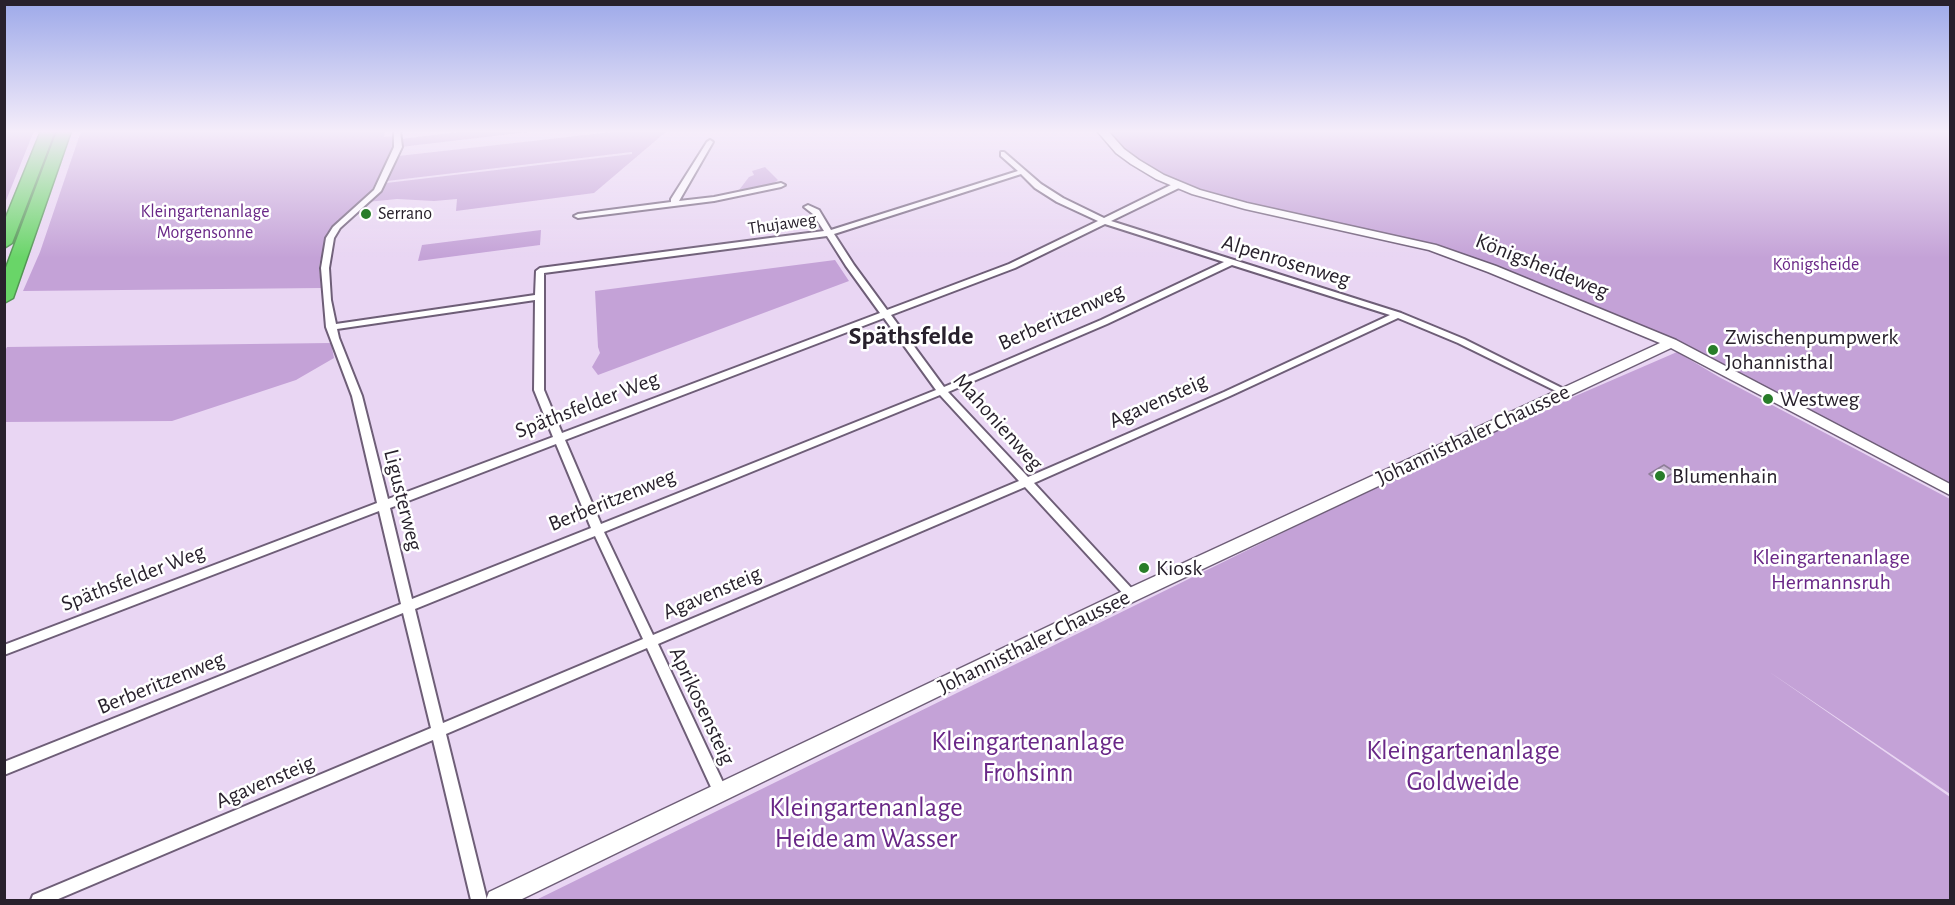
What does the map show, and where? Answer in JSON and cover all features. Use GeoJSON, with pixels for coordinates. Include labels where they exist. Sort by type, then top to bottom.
{"type":"FeatureCollection","features":[{"type":"Feature","properties":{"kind":"highway"},"geometry":{"type":"LineString","coordinates":[[4,243],[31,173]]}},
{"type":"Feature","properties":{"kind":"highway"},"geometry":{"type":"LineString","coordinates":[[4,298],[49,173]]}},
{"type":"Feature","properties":{"kind":"street","name":"Ligusterweg"},"geometry":{"type":"LineString","coordinates":[[385,173],[377,191],[339,225],[330,238],[325,268],[331,327],[340,358],[357,396],[478,900]]}},
{"type":"Feature","properties":{"kind":"street"},"geometry":{"type":"LineString","coordinates":[[675,204],[675,199],[691,173]]}},
{"type":"Feature","properties":{"kind":"street","name":"Thujaweg"},"geometry":{"type":"LineString","coordinates":[[540,271],[830,233],[1017,173]]}},
{"type":"Feature","properties":{"kind":"street","name":"Alpenrosenweg"},"geometry":{"type":"LineString","coordinates":[[1023,173],[1060,200],[1104,221],[1398,315],[1472,345],[1565,393]]}},
{"type":"Feature","properties":{"kind":"street","name":"Königsheideweg"},"geometry":{"type":"LineString","coordinates":[[1156,173],[1178,185],[1228,202],[1432,247],[1671,343],[1950,490]]}},
{"type":"Feature","properties":{"kind":"street"},"geometry":{"type":"LineString","coordinates":[[578,216],[744,194],[782,185]]}},
{"type":"Feature","properties":{"kind":"street","name":"Späthsfelder Weg"},"geometry":{"type":"LineString","coordinates":[[4,650],[1012,266],[1178,185]]}},
{"type":"Feature","properties":{"kind":"street","name":"Mahonienweg"},"geometry":{"type":"LineString","coordinates":[[808,207],[816,212],[850,266],[942,391],[1131,595]]}},
{"type":"Feature","properties":{"kind":"street","name":"Berberitzenweg"},"geometry":{"type":"LineString","coordinates":[[4,769],[597,528],[942,391],[1104,322],[1231,262]]}},
{"type":"Feature","properties":{"kind":"street","name":"Aprikosensteig"},"geometry":{"type":"LineString","coordinates":[[540,271],[539,390],[597,528],[721,793]]}},
{"type":"Feature","properties":{"kind":"street"},"geometry":{"type":"LineString","coordinates":[[331,327],[540,297]]}},
{"type":"Feature","properties":{"kind":"street","name":"Agavensteig"},"geometry":{"type":"LineString","coordinates":[[39,900],[1027,482],[1227,394],[1398,315]]}},
{"type":"Feature","properties":{"kind":"street","name":"Johannisthaler Chaussee"},"geometry":{"type":"LineString","coordinates":[[497,900],[1131,595],[1671,343]]}},
{"type":"Feature","properties":{"kind":"green space"},"geometry":{"type":"Polygon","coordinates":[[[5,173],[17,173],[5,203],[5,173]]]}},
{"type":"Feature","properties":{"kind":"green space","name":"Kleingartenanlage Morgensonne"},"geometry":{"type":"Polygon","coordinates":[[[67,173],[381,173],[371,192],[327,233],[319,266],[321,288],[23,291],[40,252],[67,173]]]}},
{"type":"Feature","properties":{"kind":"green space"},"geometry":{"type":"Polygon","coordinates":[[[390,173],[453,173],[387,181],[390,173]]]}},
{"type":"Feature","properties":{"kind":"green space"},"geometry":{"type":"Polygon","coordinates":[[[469,173],[617,173],[594,193],[456,211],[457,199],[434,201],[397,199],[367,202],[386,183],[469,173]]]}},
{"type":"Feature","properties":{"kind":"green space"},"geometry":{"type":"Polygon","coordinates":[[[753,173],[771,173],[778,180],[774,183],[775,185],[736,194],[749,177],[754,175],[753,173]]]}},
{"type":"Feature","properties":{"kind":"green space","name":"Königsheide"},"geometry":{"type":"Polygon","coordinates":[[[1159,173],[1950,173],[1950,486],[1745,379],[1422,242],[1208,194],[1159,173]]]}},
{"type":"Feature","properties":{"kind":"green space"},"geometry":{"type":"Polygon","coordinates":[[[541,230],[540,245],[418,261],[422,245],[541,230]]]}},
{"type":"Feature","properties":{"kind":"green space"},"geometry":{"type":"Polygon","coordinates":[[[835,260],[849,281],[598,375],[592,367],[600,353],[595,291],[835,260]]]}},
{"type":"Feature","properties":{"kind":"green space"},"geometry":{"type":"Polygon","coordinates":[[[331,343],[334,358],[296,380],[172,421],[5,422],[4,353],[7,347],[331,343]]]}},
{"type":"Feature","properties":{"kind":"green space"},"geometry":{"type":"Polygon","coordinates":[[[1677,352],[1719,377],[1950,499],[1950,794],[1768,671],[1950,797],[1950,900],[536,900],[1453,449],[1677,352]]]}},
{"type":"Feature","properties":{"kind":"building","name":"Blumenhain"},"geometry":{"type":"Polygon","coordinates":[[[1664,465],[1675,472],[1660,481],[1649,474],[1664,465]]]}},
{"type":"Feature","properties":{"kind":"place","name":"Serrano"},"geometry":{"type":"Point","coordinates":[366,214]}},
{"type":"Feature","properties":{"kind":"place","name":"Zwischenpumpwerk Johannisthal"},"geometry":{"type":"Point","coordinates":[1713,350]}},
{"type":"Feature","properties":{"kind":"place","name":"Westweg"},"geometry":{"type":"Point","coordinates":[1768,399]}},
{"type":"Feature","properties":{"kind":"place","name":"Blumenhain"},"geometry":{"type":"Point","coordinates":[1660,476]}},
{"type":"Feature","properties":{"kind":"place","name":"Kiosk"},"geometry":{"type":"Point","coordinates":[1144,568]}},
{"type":"Feature","properties":{"kind":"district","name":"Späthsfelde"},"geometry":{"type":"Point","coordinates":[911,336]}},
{"type":"Feature","properties":{"kind":"park label","name":"Kleingartenanlage Hermannsruh"},"geometry":{"type":"Point","coordinates":[1831,570]}},
{"type":"Feature","properties":{"kind":"park label","name":"Kleingartenanlage Frohsinn"},"geometry":{"type":"Point","coordinates":[1028,758]}},
{"type":"Feature","properties":{"kind":"park label","name":"Kleingartenanlage Goldweide"},"geometry":{"type":"Point","coordinates":[1463,766]}},
{"type":"Feature","properties":{"kind":"park label","name":"Kleingartenanlage Heide am Wasser"},"geometry":{"type":"Point","coordinates":[866,824]}}]}
